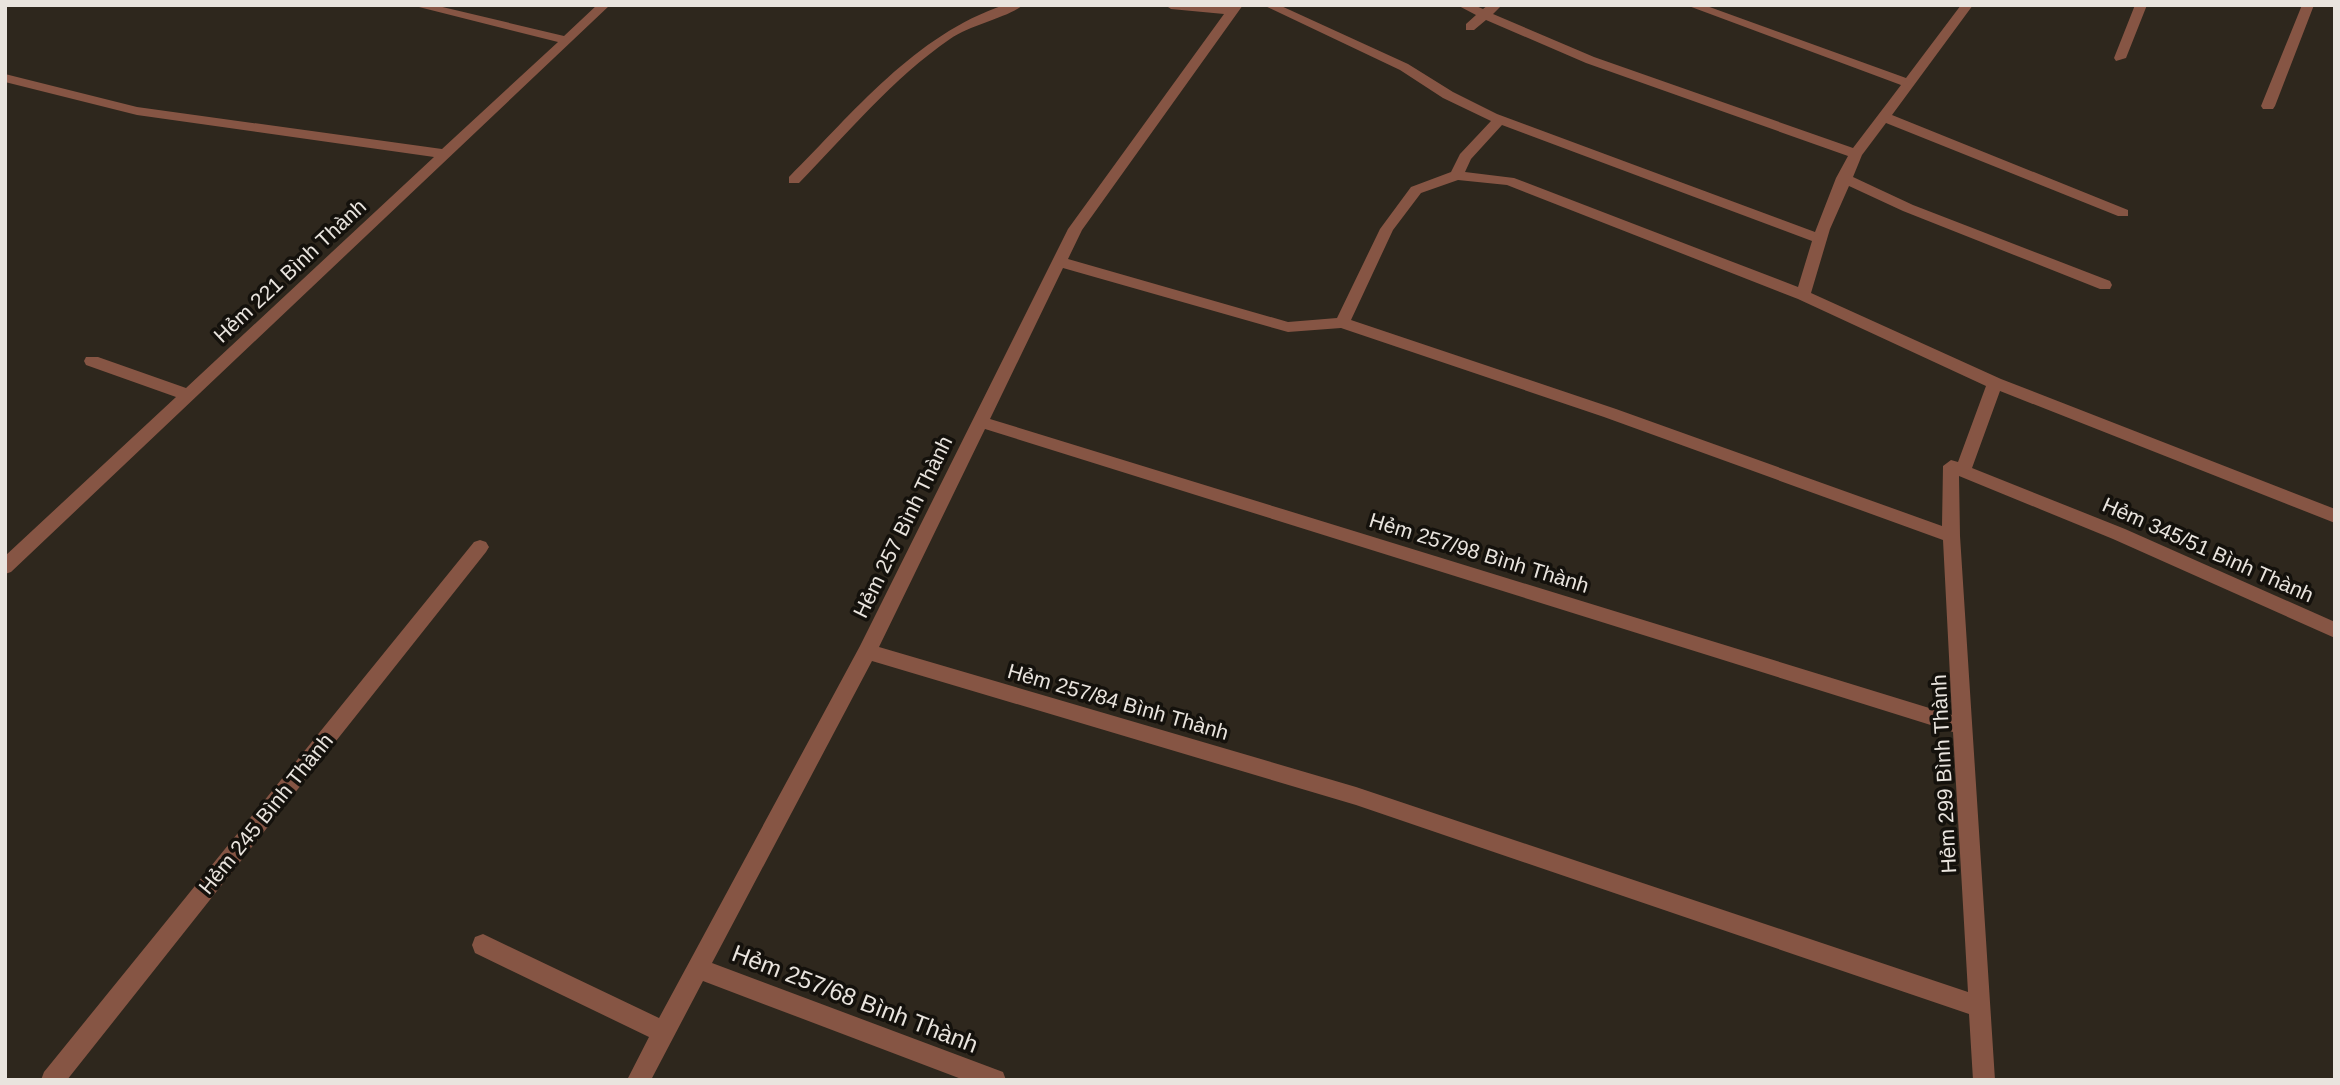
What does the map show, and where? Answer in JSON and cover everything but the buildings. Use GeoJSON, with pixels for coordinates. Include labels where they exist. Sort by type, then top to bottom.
{"type":"FeatureCollection","features":[{"type":"Feature","properties":{"kind":"street"},"geometry":{"type":"LineString","coordinates":[[417,5],[566,40]]}},
{"type":"Feature","properties":{"kind":"street","name":"Hẻm 221 Bình Thành"},"geometry":{"type":"LineString","coordinates":[[5,567],[604,5]]}},
{"type":"Feature","properties":{"kind":"street"},"geometry":{"type":"LineString","coordinates":[[794,180],[878,95],[944,37],[984,16],[1017,5]]}},
{"type":"Feature","properties":{"kind":"street"},"geometry":{"type":"LineString","coordinates":[[1171,5],[1235,8]]}},
{"type":"Feature","properties":{"kind":"street"},"geometry":{"type":"LineString","coordinates":[[1269,5],[1404,67],[1448,95],[1500,120],[1820,239]]}},
{"type":"Feature","properties":{"kind":"street"},"geometry":{"type":"LineString","coordinates":[[1463,5],[1483,16],[1590,60],[1856,154]]}},
{"type":"Feature","properties":{"kind":"street"},"geometry":{"type":"LineString","coordinates":[[1470,27],[1496,5]]}},
{"type":"Feature","properties":{"kind":"street"},"geometry":{"type":"LineString","coordinates":[[1692,5],[1910,83]]}},
{"type":"Feature","properties":{"kind":"street"},"geometry":{"type":"LineString","coordinates":[[1803,295],[1820,239],[1843,178],[1856,154],[1967,5]]}},
{"type":"Feature","properties":{"kind":"street"},"geometry":{"type":"LineString","coordinates":[[2120,58],[2141,5]]}},
{"type":"Feature","properties":{"kind":"street"},"geometry":{"type":"LineString","coordinates":[[2268,106],[2308,5]]}},
{"type":"Feature","properties":{"kind":"street","name":"Hẻm 257 Bình Thành"},"geometry":{"type":"LineString","coordinates":[[638,1080],[867,652],[1075,229],[1235,8]]}},
{"type":"Feature","properties":{"kind":"street"},"geometry":{"type":"LineString","coordinates":[[5,78],[136,111],[446,153]]}},
{"type":"Feature","properties":{"kind":"street"},"geometry":{"type":"LineString","coordinates":[[1884,117],[2123,213]]}},
{"type":"Feature","properties":{"kind":"street"},"geometry":{"type":"LineString","coordinates":[[1457,174],[1465,157],[1500,120]]}},
{"type":"Feature","properties":{"kind":"street"},"geometry":{"type":"LineString","coordinates":[[1342,323],[1387,229],[1416,190],[1457,174],[1509,181],[1803,295],[1995,383],[2335,516]]}},
{"type":"Feature","properties":{"kind":"street"},"geometry":{"type":"LineString","coordinates":[[1843,178],[1908,208],[2105,285]]}},
{"type":"Feature","properties":{"kind":"street"},"geometry":{"type":"LineString","coordinates":[[1061,262],[1288,327],[1342,323],[1610,414],[1951,537]]}},
{"type":"Feature","properties":{"kind":"street"},"geometry":{"type":"LineString","coordinates":[[92,361],[188,395]]}},
{"type":"Feature","properties":{"kind":"street"},"geometry":{"type":"LineString","coordinates":[[1957,467],[1995,383]]}},
{"type":"Feature","properties":{"kind":"street","name":"Hẻm 257/98 Bình Thành"},"geometry":{"type":"LineString","coordinates":[[981,422],[1964,727]]}},
{"type":"Feature","properties":{"kind":"street","name":"Hẻm 299 Bình Thành"},"geometry":{"type":"LineString","coordinates":[[1957,467],[1951,537],[1984,1080]]}},
{"type":"Feature","properties":{"kind":"street","name":"Hẻm 345/51 Bình Thành"},"geometry":{"type":"LineString","coordinates":[[1957,467],[2119,534],[2335,630]]}},
{"type":"Feature","properties":{"kind":"street","name":"Hẻm 245 Bình Thành"},"geometry":{"type":"LineString","coordinates":[[52,1080],[480,547]]}},
{"type":"Feature","properties":{"kind":"street","name":"Hẻm 257/84 Bình Thành"},"geometry":{"type":"LineString","coordinates":[[867,652],[1356,796],[1980,1007]]}},
{"type":"Feature","properties":{"kind":"street"},"geometry":{"type":"LineString","coordinates":[[483,945],[663,1032]]}},
{"type":"Feature","properties":{"kind":"street","name":"Hẻm 257/68 Bình Thành"},"geometry":{"type":"LineString","coordinates":[[697,968],[995,1080]]}}]}
